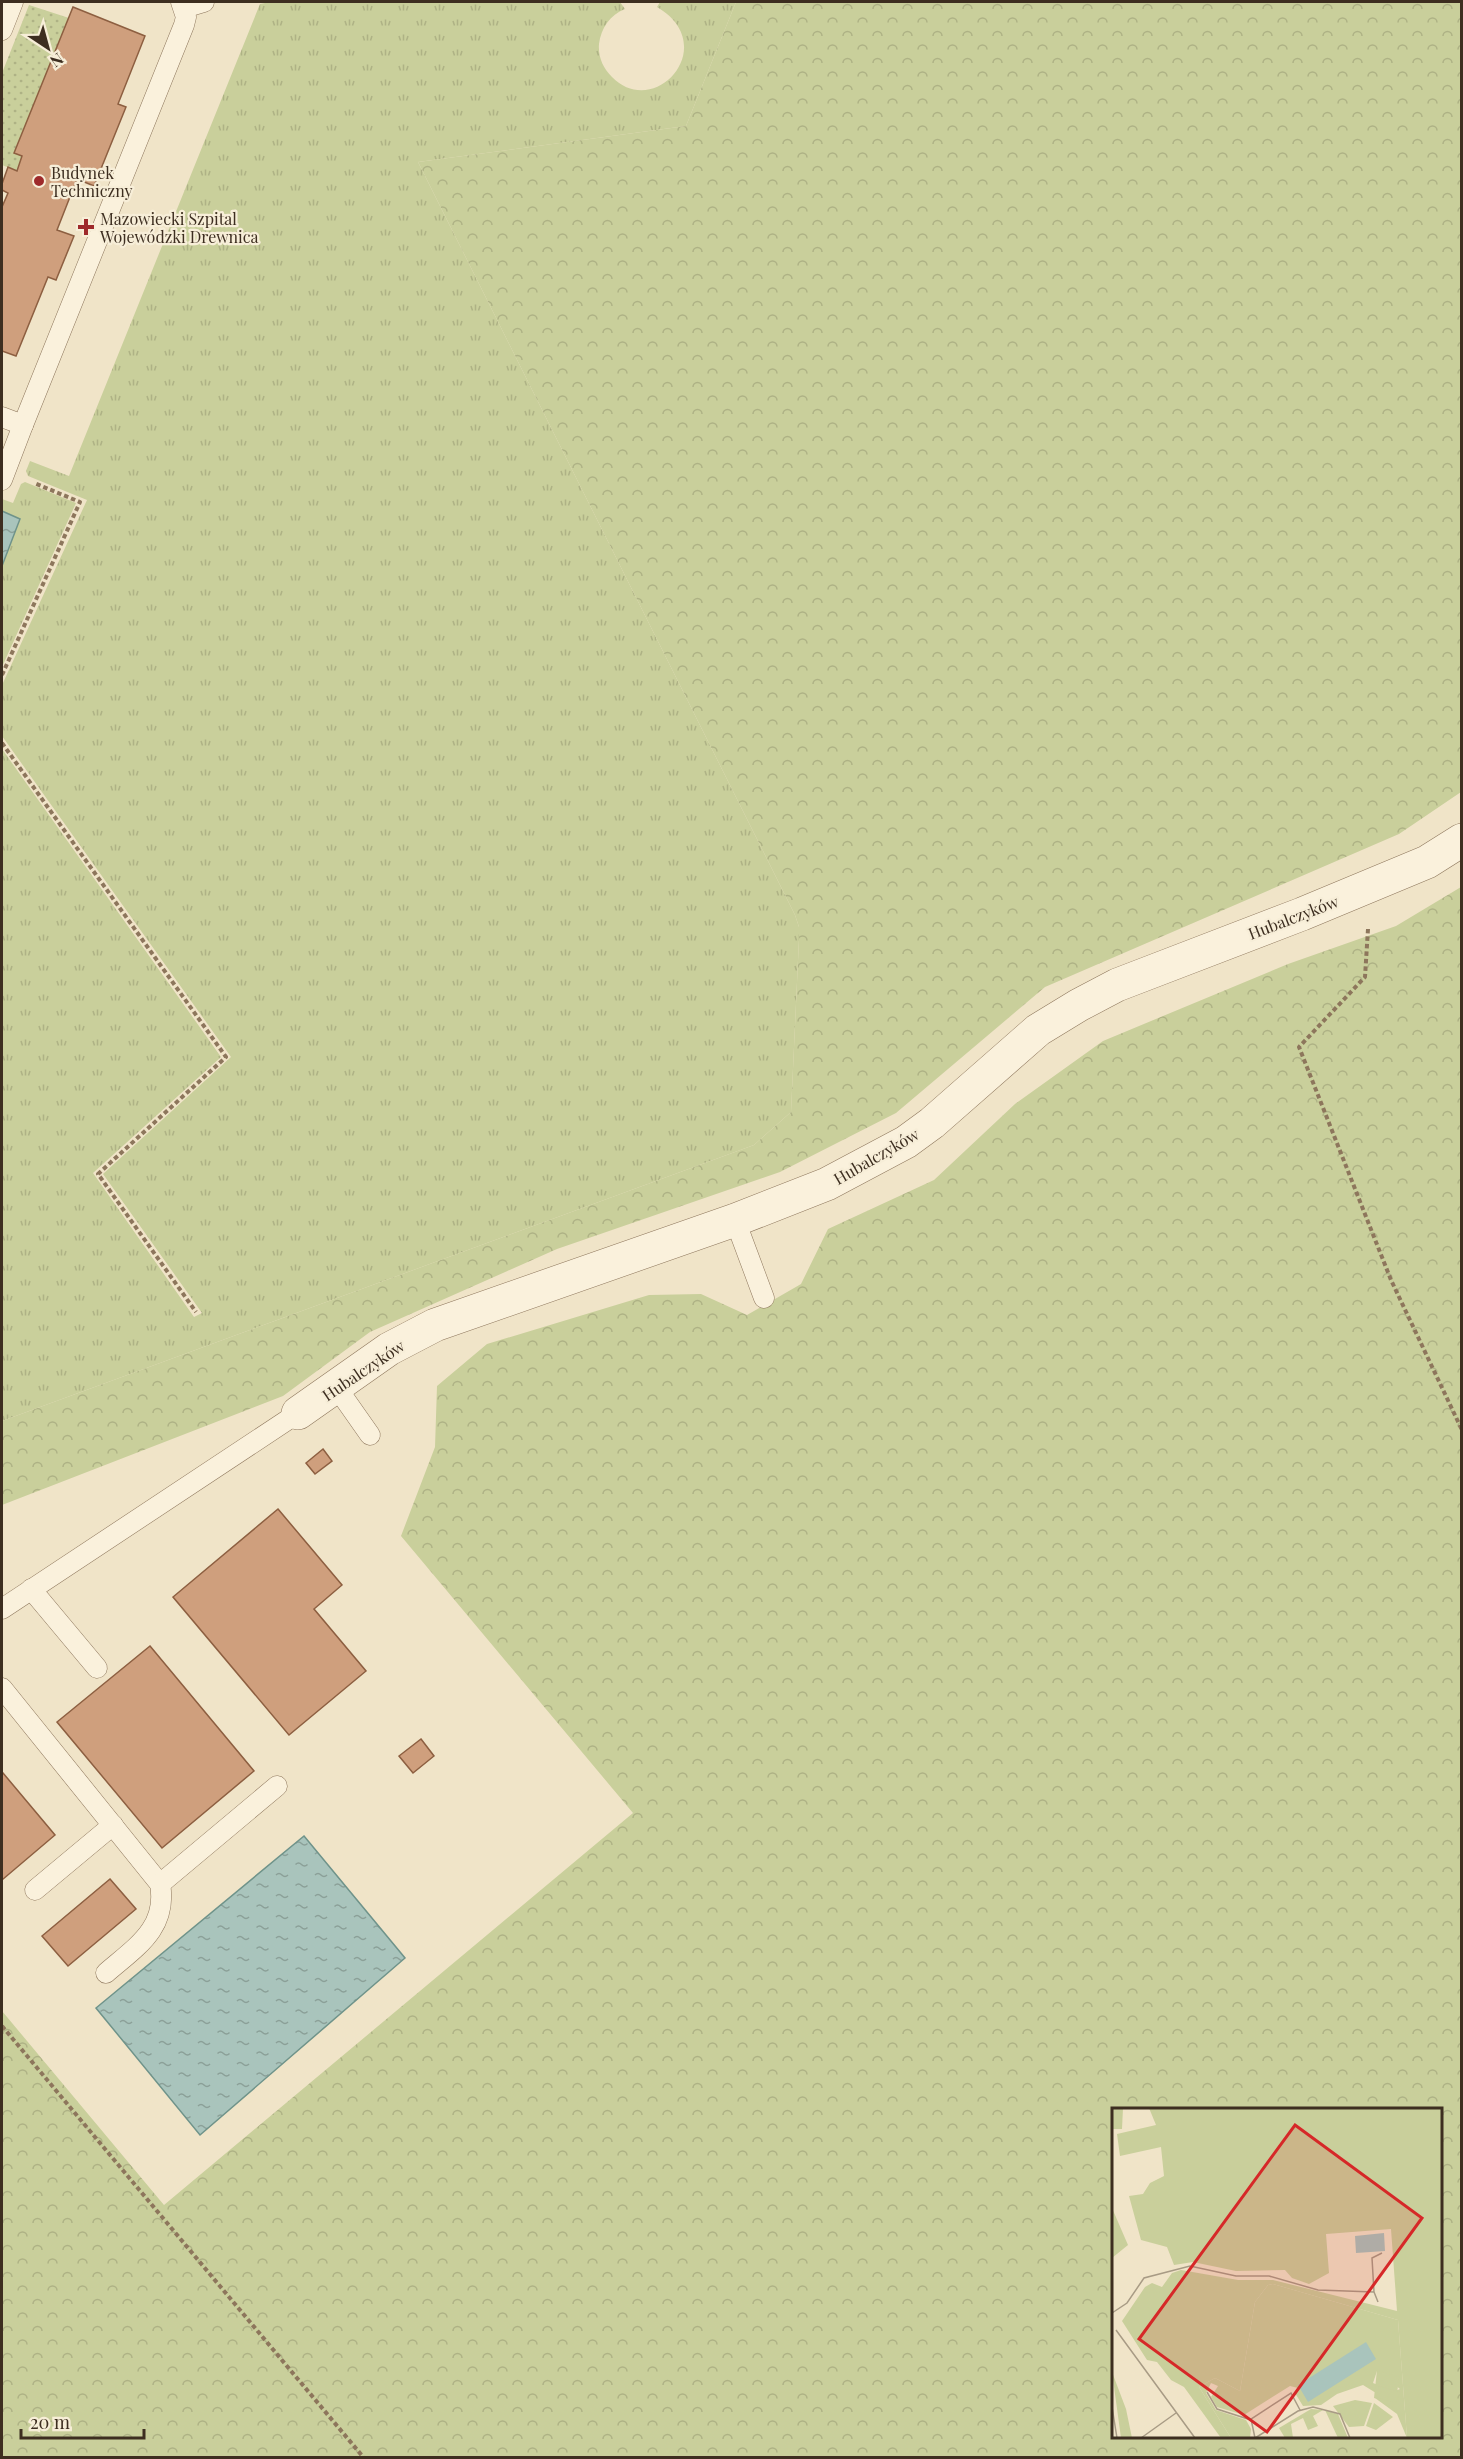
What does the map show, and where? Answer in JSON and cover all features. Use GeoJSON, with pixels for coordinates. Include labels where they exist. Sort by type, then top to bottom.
{"type":"FeatureCollection","features":[{"type":"Feature","properties":{"kind":"street","name":"Hubalczyków"},"geometry":{"type":"LineString","coordinates":[[298,1413],[337,1388],[389,1349],[435,1325],[735,1220],[827,1184],[906,1142],[932,1123],[1038,1030],[1079,1005],[1117,985],[1302,914],[1427,862],[1461,840]]}},
{"type":"Feature","properties":{"kind":"lane"},"geometry":{"type":"LineString","coordinates":[[2,30],[13,2]]}},
{"type":"Feature","properties":{"kind":"lane"},"geometry":{"type":"LineString","coordinates":[[3,476],[184,26],[186,17],[182,5],[204,2]]}},
{"type":"Feature","properties":{"kind":"lane"},"geometry":{"type":"LineString","coordinates":[[2,417],[23,425]]}},
{"type":"Feature","properties":{"kind":"lane"},"geometry":{"type":"LineString","coordinates":[[735,1220],[764,1298]]}},
{"type":"Feature","properties":{"kind":"lane"},"geometry":{"type":"LineString","coordinates":[[337,1388],[370,1435]]}},
{"type":"Feature","properties":{"kind":"lane"},"geometry":{"type":"LineString","coordinates":[[2,1609],[298,1413]]}},
{"type":"Feature","properties":{"kind":"lane"},"geometry":{"type":"LineString","coordinates":[[31,1589],[97,1668]]}},
{"type":"Feature","properties":{"kind":"lane"},"geometry":{"type":"LineString","coordinates":[[2,1688],[160,1884],[162,1896],[159,1916],[148,1937],[106,1973]]}},
{"type":"Feature","properties":{"kind":"lane"},"geometry":{"type":"LineString","coordinates":[[160,1884],[277,1786]]}},
{"type":"Feature","properties":{"kind":"lane"},"geometry":{"type":"LineString","coordinates":[[35,1890],[113,1825]]}},
{"type":"Feature","properties":{"kind":"path"},"geometry":{"type":"LineString","coordinates":[[2,675],[80,502],[3,476]]}},
{"type":"Feature","properties":{"kind":"path"},"geometry":{"type":"LineString","coordinates":[[2,743],[226,1057],[98,1174],[196,1312]]}},
{"type":"Feature","properties":{"kind":"path"},"geometry":{"type":"LineString","coordinates":[[1368,925],[1365,977],[1299,1047],[1391,1280],[1461,1430]]}},
{"type":"Feature","properties":{"kind":"path"},"geometry":{"type":"LineString","coordinates":[[2,2026],[364,2457]]}},
{"type":"Feature","properties":{"kind":"green space"},"geometry":{"type":"Polygon","coordinates":[[[270,2],[620,2],[625,9],[611,18],[604,27],[599,44],[600,58],[612,77],[629,88],[646,90],[662,84],[675,73],[683,57],[683,40],[675,23],[657,7],[660,2],[736,2],[686,126],[418,162],[795,915],[799,927],[799,939],[791,1112],[754,1145],[2,1421],[2,749],[221,1057],[93,1173],[194,1317],[202,1313],[103,1174],[231,1057],[2,736],[2,685],[87,500],[28,476],[26,471],[30,461],[69,476],[260,4],[270,2]]]}},
{"type":"Feature","properties":{"kind":"green space"},"geometry":{"type":"Polygon","coordinates":[[[736,2],[1461,2],[1461,792],[1399,834],[1045,987],[896,1113],[780,1172],[557,1249],[370,1332],[283,1396],[2,1505],[2,1421],[754,1145],[791,1112],[799,939],[799,927],[795,915],[418,162],[686,126],[736,2]]]}},
{"type":"Feature","properties":{"kind":"green space"},"geometry":{"type":"Polygon","coordinates":[[[29,5],[69,18],[14,153],[22,156],[17,171],[2,165],[2,73],[29,5]]]}},
{"type":"Feature","properties":{"kind":"green space"},"geometry":{"type":"Polygon","coordinates":[[[25,482],[76,503],[2,667],[2,499],[13,503],[21,484],[25,482]]]}},
{"type":"Feature","properties":{"kind":"green space"},"geometry":{"type":"Polygon","coordinates":[[[1461,887],[1461,2457],[2,2457],[2,2011],[164,2205],[633,1813],[401,1536],[435,1447],[437,1386],[487,1344],[649,1295],[701,1294],[747,1315],[801,1284],[828,1229],[934,1180],[1015,1104],[1103,1041],[1288,964],[1396,926],[1461,887]]]}},
{"type":"Feature","properties":{"kind":"water"},"geometry":{"type":"Polygon","coordinates":[[[2,511],[20,519],[2,566],[2,511]]]}},
{"type":"Feature","properties":{"kind":"water"},"geometry":{"type":"Polygon","coordinates":[[[304,1836],[405,1958],[200,2135],[96,2008],[304,1836]]]}},
{"type":"Feature","properties":{"kind":"building","name":"Budynek Techniczny"},"geometry":{"type":"Polygon","coordinates":[[[73,7],[145,36],[118,104],[126,107],[94,186],[77,179],[57,230],[74,236],[56,280],[48,277],[16,356],[2,351],[2,207],[8,193],[2,190],[2,184],[8,167],[17,171],[22,156],[14,153],[73,7]]]}},
{"type":"Feature","properties":{"kind":"building"},"geometry":{"type":"Polygon","coordinates":[[[323,1449],[332,1461],[315,1474],[306,1463],[323,1449]]]}},
{"type":"Feature","properties":{"kind":"building"},"geometry":{"type":"Polygon","coordinates":[[[278,1509],[342,1585],[314,1609],[366,1671],[289,1735],[173,1597],[278,1509]]]}},
{"type":"Feature","properties":{"kind":"building"},"geometry":{"type":"Polygon","coordinates":[[[150,1646],[254,1771],[162,1848],[57,1722],[150,1646]]]}},
{"type":"Feature","properties":{"kind":"building"},"geometry":{"type":"Polygon","coordinates":[[[421,1739],[434,1756],[413,1773],[399,1756],[421,1739]]]}},
{"type":"Feature","properties":{"kind":"building"},"geometry":{"type":"Polygon","coordinates":[[[3,1773],[55,1835],[2,1880],[2,1775],[3,1773]]]}},
{"type":"Feature","properties":{"kind":"building"},"geometry":{"type":"Polygon","coordinates":[[[110,1879],[136,1909],[68,1966],[42,1936],[110,1879]]]}},
{"type":"Feature","properties":{"kind":"place","name":"Budynek Techniczny"},"geometry":{"type":"Point","coordinates":[39,181]}},
{"type":"Feature","properties":{"kind":"place","name":"Mazowiecki Szpital Wojewódzki Drewnica"},"geometry":{"type":"Point","coordinates":[86,227]}}]}
